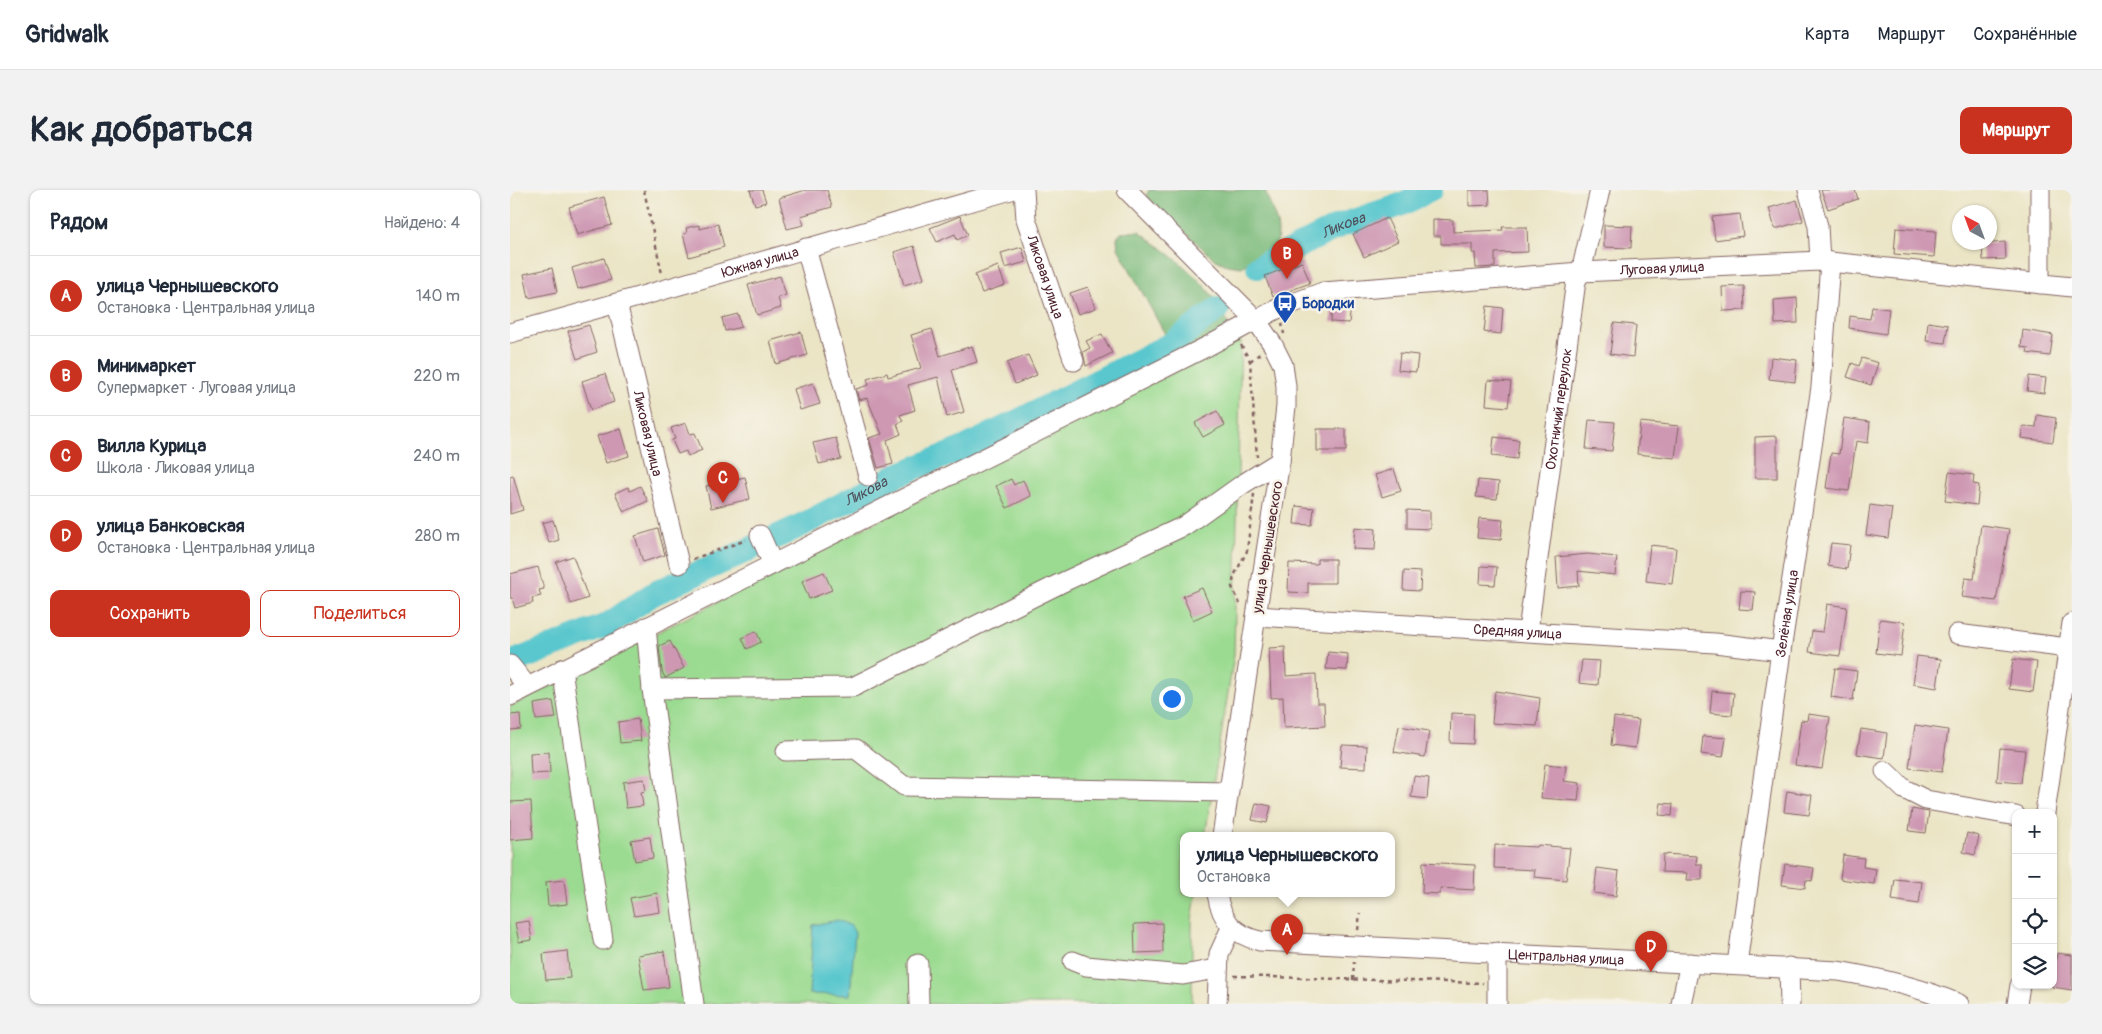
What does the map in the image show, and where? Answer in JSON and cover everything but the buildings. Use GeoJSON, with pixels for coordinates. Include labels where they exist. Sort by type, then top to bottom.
{"type":"FeatureCollection","features":[{"type":"Feature","properties":{"kind":"street","name":"Южная улица"},"geometry":{"type":"LineString","coordinates":[[510,333],[1011,190]]}},
{"type":"Feature","properties":{"kind":"street","name":"Ликовая улица"},"geometry":{"type":"LineString","coordinates":[[1024,190],[1026,219],[1074,362]]}},
{"type":"Feature","properties":{"kind":"street","name":"улица Чернышевского"},"geometry":{"type":"LineString","coordinates":[[1127,190],[1256,320],[1273,345],[1283,365],[1286,406],[1280,461],[1223,832]]}},
{"type":"Feature","properties":{"kind":"street","name":"Охотничий переулок"},"geometry":{"type":"LineString","coordinates":[[1528,631],[1576,281],[1581,272],[1600,190]]}},
{"type":"Feature","properties":{"kind":"street","name":"Зелёная улица"},"geometry":{"type":"LineString","coordinates":[[1737,964],[1821,387],[1825,261],[1808,190]]}},
{"type":"Feature","properties":{"kind":"street"},"geometry":{"type":"LineString","coordinates":[[2040,190],[2040,284]]}},
{"type":"Feature","properties":{"kind":"street"},"geometry":{"type":"LineString","coordinates":[[806,248],[868,476]]}},
{"type":"Feature","properties":{"kind":"street","name":"Луговая улица"},"geometry":{"type":"LineString","coordinates":[[510,696],[518,675],[562,668],[646,627],[771,558],[1234,333],[1256,320],[1292,303],[1323,292],[1581,272],[1825,261],[2072,287]]}},
{"type":"Feature","properties":{"kind":"street","name":"Ликовая улица"},"geometry":{"type":"LineString","coordinates":[[617,303],[680,564]]}},
{"type":"Feature","properties":{"kind":"street"},"geometry":{"type":"LineString","coordinates":[[652,689],[853,686],[1059,584],[1184,526],[1243,484],[1280,461]]}},
{"type":"Feature","properties":{"kind":"street"},"geometry":{"type":"LineString","coordinates":[[760,534],[771,558]]}},
{"type":"Feature","properties":{"kind":"street","name":"Средняя улица"},"geometry":{"type":"LineString","coordinates":[[1256,616],[1714,643],[1781,652]]}},
{"type":"Feature","properties":{"kind":"street"},"geometry":{"type":"LineString","coordinates":[[2046,809],[2072,622]]}},
{"type":"Feature","properties":{"kind":"street"},"geometry":{"type":"LineString","coordinates":[[646,627],[652,689],[694,1004]]}},
{"type":"Feature","properties":{"kind":"street"},"geometry":{"type":"LineString","coordinates":[[1957,634],[2068,648]]}},
{"type":"Feature","properties":{"kind":"street"},"geometry":{"type":"LineString","coordinates":[[562,668],[603,940]]}},
{"type":"Feature","properties":{"kind":"street"},"geometry":{"type":"LineString","coordinates":[[786,751],[856,749],[904,786],[1228,792]]}},
{"type":"Feature","properties":{"kind":"street"},"geometry":{"type":"LineString","coordinates":[[1885,771],[1904,789],[1926,800],[2012,815]]}},
{"type":"Feature","properties":{"kind":"street"},"geometry":{"type":"LineString","coordinates":[[1217,1004],[1219,954],[1231,928],[1224,918],[1218,897]]}},
{"type":"Feature","properties":{"kind":"street","name":"Центральная улица"},"geometry":{"type":"LineString","coordinates":[[1231,928],[1248,938],[1294,944],[1497,952],[1838,971],[1920,988],[1959,1004]]}},
{"type":"Feature","properties":{"kind":"street"},"geometry":{"type":"LineString","coordinates":[[1497,952],[1497,1004]]}},
{"type":"Feature","properties":{"kind":"street"},"geometry":{"type":"LineString","coordinates":[[1073,961],[1086,966],[1183,976],[1217,973]]}},
{"type":"Feature","properties":{"kind":"street"},"geometry":{"type":"LineString","coordinates":[[1681,1004],[1690,962]]}},
{"type":"Feature","properties":{"kind":"street"},"geometry":{"type":"LineString","coordinates":[[918,964],[919,1004]]}},
{"type":"Feature","properties":{"kind":"street"},"geometry":{"type":"LineString","coordinates":[[1789,967],[1790,1004]]}},
{"type":"Feature","properties":{"kind":"street"},"geometry":{"type":"LineString","coordinates":[[2017,1004],[2019,989]]}},
{"type":"Feature","properties":{"kind":"path"},"geometry":{"type":"LineString","coordinates":[[644,190],[661,266]]}},
{"type":"Feature","properties":{"kind":"path"},"geometry":{"type":"LineString","coordinates":[[1234,333],[1250,361],[1258,476],[1247,551],[1234,576],[1232,587],[1240,604]]}},
{"type":"Feature","properties":{"kind":"path"},"geometry":{"type":"LineString","coordinates":[[680,564],[760,534]]}},
{"type":"Feature","properties":{"kind":"path"},"geometry":{"type":"LineString","coordinates":[[1357,939],[1360,912]]}},
{"type":"Feature","properties":{"kind":"path"},"geometry":{"type":"LineString","coordinates":[[1353,980],[1355,958]]}},
{"type":"Feature","properties":{"kind":"path"},"geometry":{"type":"LineString","coordinates":[[1217,973],[1353,980],[1497,983]]}},
{"type":"Feature","properties":{"kind":"green space"},"geometry":{"type":"Polygon","coordinates":[[[1149,190],[1265,190],[1277,225],[1277,241],[1274,249],[1268,257],[1253,259],[1242,267],[1227,265],[1214,259],[1146,196],[1149,190]]]}},
{"type":"Feature","properties":{"kind":"green space"},"geometry":{"type":"Polygon","coordinates":[[[1139,231],[1179,262],[1206,288],[1217,302],[1225,317],[1229,331],[1128,376],[1109,376],[1106,372],[1110,367],[1157,344],[1166,336],[1118,248],[1117,238],[1121,233],[1139,231]]]}},
{"type":"Feature","properties":{"kind":"green space"},"geometry":{"type":"Polygon","coordinates":[[[1241,338],[1234,655],[1206,832],[1180,832],[1180,897],[1196,897],[1192,920],[1192,1004],[510,1004],[510,707],[1241,338]]]}},
{"type":"Feature","properties":{"kind":"water"},"geometry":{"type":"Polygon","coordinates":[[[838,920],[851,926],[855,933],[850,995],[809,994],[813,925],[838,920]]]}},
{"type":"Feature","properties":{"kind":"waterway","name":"Ликова"},"geometry":{"type":"LineString","coordinates":[[1258,267],[1341,225],[1400,205],[1431,190]]}},
{"type":"Feature","properties":{"kind":"waterway","name":"Ликова"},"geometry":{"type":"LineString","coordinates":[[510,663],[607,625],[653,594],[804,524],[895,476],[962,449],[1171,344],[1218,309]]}},
{"type":"Feature","properties":{"kind":"place","name":"Минимаркет"},"geometry":{"type":"Point","coordinates":[1287,279]}},
{"type":"Feature","properties":{"kind":"place","name":"Бородки"},"geometry":{"type":"Point","coordinates":[1285,324]}},
{"type":"Feature","properties":{"kind":"place","name":"Вилла Курица"},"geometry":{"type":"Point","coordinates":[723,503]}},
{"type":"Feature","properties":{"kind":"place","name":"улица Чернышевского"},"geometry":{"type":"Point","coordinates":[1287,955]}},
{"type":"Feature","properties":{"kind":"place","name":"улица Банковская"},"geometry":{"type":"Point","coordinates":[1651,972]}}]}
